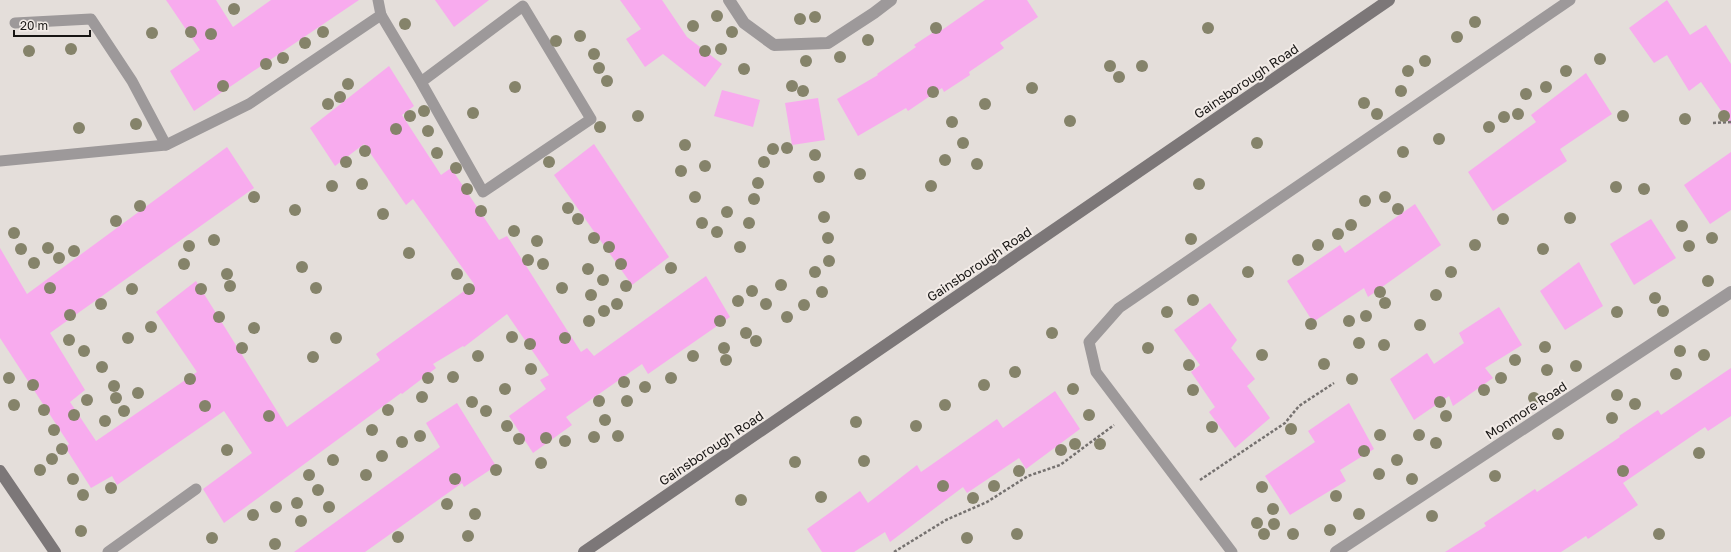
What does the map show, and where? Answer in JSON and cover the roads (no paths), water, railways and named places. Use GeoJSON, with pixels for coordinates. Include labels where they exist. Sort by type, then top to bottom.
{"type":"FeatureCollection","features":[{"type":"Feature","properties":{"kind":"main road","name":"Gainsborough Road"},"geometry":{"type":"LineString","coordinates":[[584,552],[1389,0]]}},
{"type":"Feature","properties":{"kind":"main road"},"geometry":{"type":"LineString","coordinates":[[0,471],[55,552]]}},
{"type":"Feature","properties":{"kind":"street"},"geometry":{"type":"LineString","coordinates":[[729,0],[744,23],[774,45],[828,42],[874,13],[891,0]]}},
{"type":"Feature","properties":{"kind":"street","name":"Monmore Road"},"geometry":{"type":"LineString","coordinates":[[1336,552],[1731,292]]}},
{"type":"Feature","properties":{"kind":"lane"},"geometry":{"type":"LineString","coordinates":[[378,0],[381,15],[421,82],[483,192],[591,119],[523,6],[421,82]]}},
{"type":"Feature","properties":{"kind":"lane"},"geometry":{"type":"LineString","coordinates":[[1232,552],[1096,372],[1089,342],[1119,308],[1570,0]]}},
{"type":"Feature","properties":{"kind":"lane"},"geometry":{"type":"LineString","coordinates":[[0,161],[166,146],[249,104],[381,15]]}},
{"type":"Feature","properties":{"kind":"lane"},"geometry":{"type":"LineString","coordinates":[[15,24],[91,19],[132,81],[166,146]]}},
{"type":"Feature","properties":{"kind":"lane"},"geometry":{"type":"LineString","coordinates":[[108,552],[196,488]]}}]}
